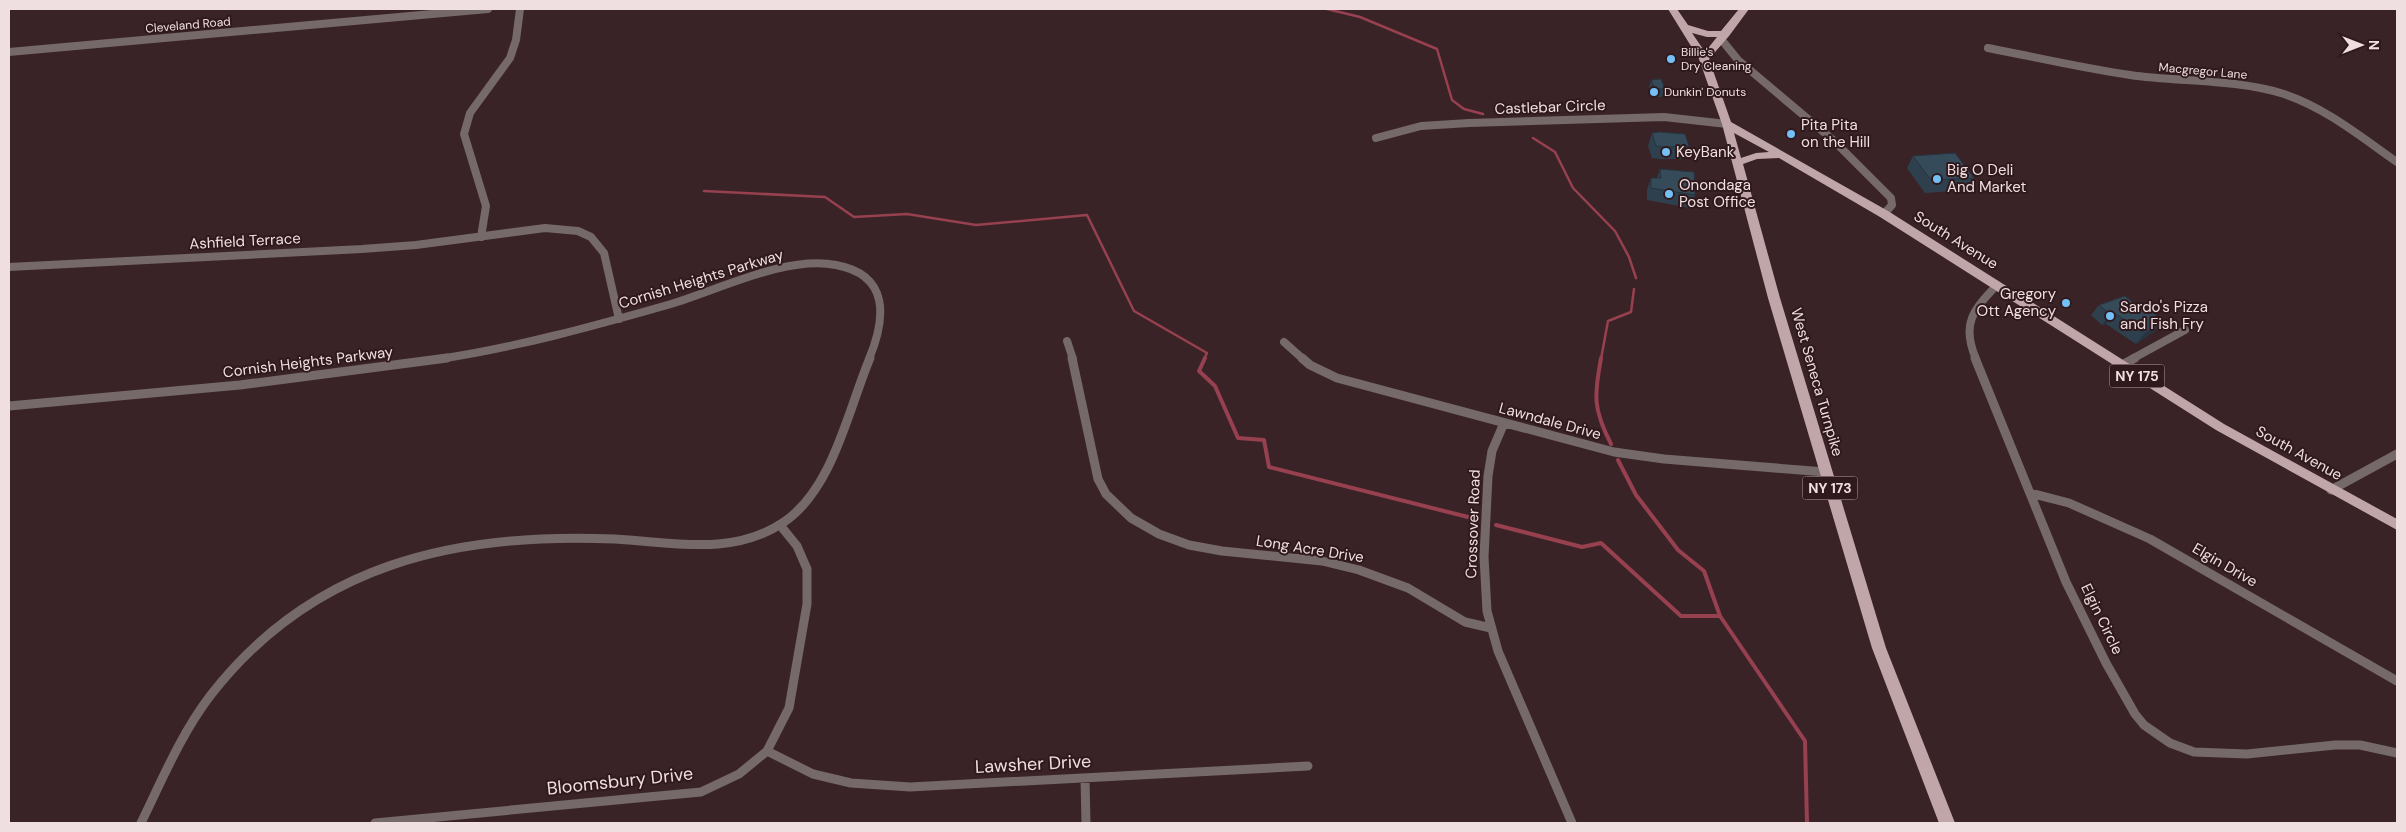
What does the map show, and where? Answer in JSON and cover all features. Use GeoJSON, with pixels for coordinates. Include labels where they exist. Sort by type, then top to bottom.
{"type":"FeatureCollection","features":[{"type":"Feature","properties":{"kind":"main road","name":"West Seneca Turnpike"},"geometry":{"type":"LineString","coordinates":[[1673,9],[1687,28],[1704,59],[1727,124],[1736,163],[1825,472],[1879,648],[1947,823]]}},
{"type":"Feature","properties":{"kind":"main road"},"geometry":{"type":"LineString","coordinates":[[1704,59],[1724,37],[1744,9]]}},
{"type":"Feature","properties":{"kind":"main road"},"geometry":{"type":"LineString","coordinates":[[1687,28],[1724,37]]}},
{"type":"Feature","properties":{"kind":"main road","name":"South Avenue"},"geometry":{"type":"LineString","coordinates":[[1727,124],[1884,214],[2120,366],[2220,427],[2397,525]]}},
{"type":"Feature","properties":{"kind":"main road"},"geometry":{"type":"LineString","coordinates":[[1736,163],[1756,156],[1782,155]]}},
{"type":"Feature","properties":{"kind":"street","name":"Cleveland Road"},"geometry":{"type":"LineString","coordinates":[[9,52],[488,9]]}},
{"type":"Feature","properties":{"kind":"street"},"geometry":{"type":"LineString","coordinates":[[481,237],[486,206],[464,134],[465,124],[473,107],[510,57],[516,38],[520,9]]}},
{"type":"Feature","properties":{"kind":"street"},"geometry":{"type":"LineString","coordinates":[[1724,37],[1738,60],[1837,144],[1891,198],[1892,204],[1884,214]]}},
{"type":"Feature","properties":{"kind":"street","name":"Macgregor Lane"},"geometry":{"type":"LineString","coordinates":[[1988,48],[2130,75],[2242,86],[2282,93],[2308,103],[2335,119],[2397,162]]}},
{"type":"Feature","properties":{"kind":"street","name":"Castlebar Circle"},"geometry":{"type":"LineString","coordinates":[[1376,138],[1421,126],[1469,123],[1664,117],[1727,124]]}},
{"type":"Feature","properties":{"kind":"street","name":"Ashfield Terrace"},"geometry":{"type":"LineString","coordinates":[[9,268],[362,249],[481,237],[545,228],[568,229],[590,237],[604,252],[619,319]]}},
{"type":"Feature","properties":{"kind":"street","name":"Cornish Heights Parkway"},"geometry":{"type":"LineString","coordinates":[[9,406],[176,393],[350,372],[452,357],[524,344],[683,301],[763,273],[806,264],[839,265],[855,270],[864,275],[879,292],[883,307],[879,332],[829,462],[804,504],[780,525],[740,541],[711,547],[685,547],[637,540],[566,537],[516,538],[465,544],[406,558],[379,567],[343,584],[285,621],[255,644],[232,668],[207,700],[172,760],[141,823]]}},
{"type":"Feature","properties":{"kind":"street","name":"Elgin Circle"},"geometry":{"type":"LineString","coordinates":[[1997,285],[1973,310],[1968,322],[1969,343],[2066,582],[2106,663],[2135,714],[2170,743],[2194,752],[2248,754],[2335,745],[2360,745],[2397,753]]}},
{"type":"Feature","properties":{"kind":"street"},"geometry":{"type":"LineString","coordinates":[[2120,366],[2185,330]]}},
{"type":"Feature","properties":{"kind":"street","name":"Long Acre Drive"},"geometry":{"type":"LineString","coordinates":[[1067,341],[1077,373],[1096,473],[1105,492],[1124,513],[1144,527],[1167,538],[1196,546],[1352,567],[1400,584],[1465,622],[1490,628]]}},
{"type":"Feature","properties":{"kind":"street","name":"Lawndale Drive"},"geometry":{"type":"LineString","coordinates":[[1284,342],[1310,365],[1337,378],[1578,444],[1664,459],[1825,472]]}},
{"type":"Feature","properties":{"kind":"street","name":"Crossover Road"},"geometry":{"type":"LineString","coordinates":[[1490,628],[1487,611],[1484,557],[1488,476],[1492,451],[1504,424]]}},
{"type":"Feature","properties":{"kind":"street"},"geometry":{"type":"LineString","coordinates":[[2331,490],[2397,454]]}},
{"type":"Feature","properties":{"kind":"street","name":"Elgin Drive"},"geometry":{"type":"LineString","coordinates":[[2030,493],[2069,503],[2150,539],[2397,681]]}},
{"type":"Feature","properties":{"kind":"street","name":"Bloomsbury Drive"},"geometry":{"type":"LineString","coordinates":[[375,823],[701,792],[739,774],[767,750],[789,708],[807,604],[807,570],[797,546],[780,525]]}},
{"type":"Feature","properties":{"kind":"street"},"geometry":{"type":"LineString","coordinates":[[1490,628],[1509,680],[1540,745],[1572,823]]}},
{"type":"Feature","properties":{"kind":"street","name":"Lawsher Drive"},"geometry":{"type":"LineString","coordinates":[[767,750],[812,774],[850,783],[910,787],[1308,766]]}},
{"type":"Feature","properties":{"kind":"street"},"geometry":{"type":"LineString","coordinates":[[1085,779],[1086,823]]}},
{"type":"Feature","properties":{"kind":"building"},"geometry":{"type":"Polygon","coordinates":[[[1661,79],[1665,89],[1655,89],[1651,80],[1661,79]]]}},
{"type":"Feature","properties":{"kind":"building"},"geometry":{"type":"Polygon","coordinates":[[[1652,133],[1685,134],[1689,146],[1656,146],[1652,133]]]}},
{"type":"Feature","properties":{"kind":"building"},"geometry":{"type":"Polygon","coordinates":[[[1955,153],[1974,178],[1931,180],[1913,156],[1955,153]]]}},
{"type":"Feature","properties":{"kind":"building"},"geometry":{"type":"Polygon","coordinates":[[[1660,169],[1694,172],[1695,195],[1651,188],[1651,178],[1661,178],[1660,169]]]}},
{"type":"Feature","properties":{"kind":"building"},"geometry":{"type":"Polygon","coordinates":[[[2125,296],[2141,309],[2144,307],[2163,320],[2145,333],[2114,313],[2110,314],[2099,305],[2125,296]]]}},
{"type":"Feature","properties":{"kind":"waterway"},"geometry":{"type":"LineString","coordinates":[[1327,9],[1360,17],[1437,49],[1452,100],[1464,109],[1483,114]]}},
{"type":"Feature","properties":{"kind":"waterway"},"geometry":{"type":"LineString","coordinates":[[1533,138],[1555,152],[1573,188],[1615,231],[1629,257],[1636,278]]}},
{"type":"Feature","properties":{"kind":"waterway"},"geometry":{"type":"LineString","coordinates":[[704,191],[825,197],[854,217],[907,214],[976,225],[1087,215],[1134,311],[1207,353],[1204,359]]}},
{"type":"Feature","properties":{"kind":"waterway"},"geometry":{"type":"LineString","coordinates":[[1601,359],[1608,321],[1631,312],[1634,289]]}},
{"type":"Feature","properties":{"kind":"waterway"},"geometry":{"type":"LineString","coordinates":[[1205,358],[1199,371],[1215,386],[1238,438],[1264,440],[1269,467],[1476,519]]}},
{"type":"Feature","properties":{"kind":"waterway"},"geometry":{"type":"LineString","coordinates":[[1601,358],[1596,393],[1598,411],[1611,444]]}},
{"type":"Feature","properties":{"kind":"waterway"},"geometry":{"type":"LineString","coordinates":[[1618,460],[1636,495],[1678,550],[1704,571],[1720,616]]}},
{"type":"Feature","properties":{"kind":"waterway"},"geometry":{"type":"LineString","coordinates":[[1496,525],[1582,547],[1601,543],[1681,616],[1720,616]]}},
{"type":"Feature","properties":{"kind":"waterway"},"geometry":{"type":"LineString","coordinates":[[1720,616],[1805,741],[1807,823]]}},
{"type":"Feature","properties":{"kind":"place","name":"Billie's Dry Cleaning"},"geometry":{"type":"Point","coordinates":[1671,59]}},
{"type":"Feature","properties":{"kind":"place","name":"Dunkin' Donuts"},"geometry":{"type":"Point","coordinates":[1654,92]}},
{"type":"Feature","properties":{"kind":"place","name":"Pita Pita on the Hill"},"geometry":{"type":"Point","coordinates":[1791,134]}},
{"type":"Feature","properties":{"kind":"place","name":"KeyBank"},"geometry":{"type":"Point","coordinates":[1666,152]}},
{"type":"Feature","properties":{"kind":"place","name":"Big O Deli And Market"},"geometry":{"type":"Point","coordinates":[1937,179]}},
{"type":"Feature","properties":{"kind":"place","name":"Onondaga Post Office"},"geometry":{"type":"Point","coordinates":[1669,194]}},
{"type":"Feature","properties":{"kind":"place","name":"Gregory Ott Agency"},"geometry":{"type":"Point","coordinates":[2066,303]}},
{"type":"Feature","properties":{"kind":"place","name":"Sardo's Pizza and Fish Fry"},"geometry":{"type":"Point","coordinates":[2110,316]}}]}
